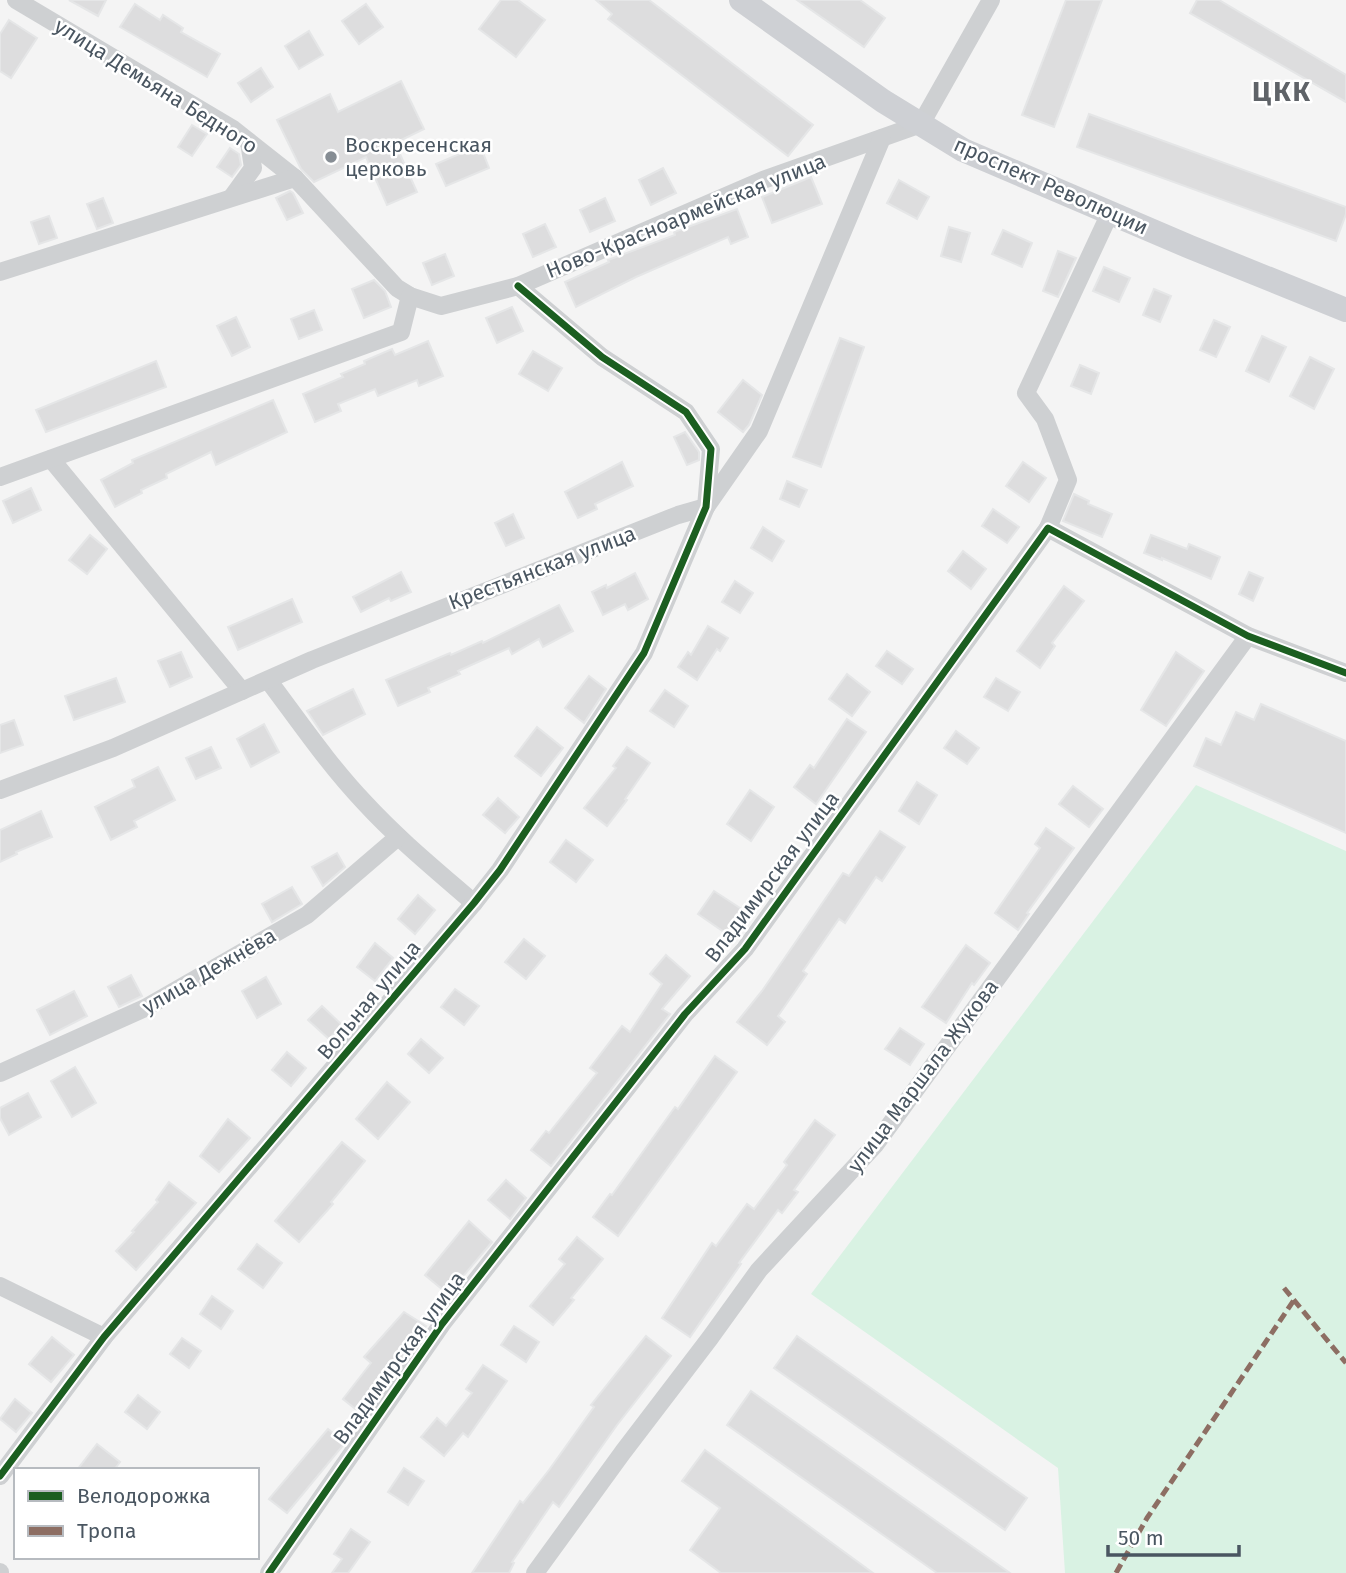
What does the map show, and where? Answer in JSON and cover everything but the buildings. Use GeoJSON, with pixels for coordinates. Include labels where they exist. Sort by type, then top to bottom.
{"type":"FeatureCollection","features":[{"type":"Feature","properties":{"kind":"street","name":"улица Демьяна Бедного"},"geometry":{"type":"LineString","coordinates":[[16,0],[233,129],[295,178],[397,288],[410,296]]}},
{"type":"Feature","properties":{"kind":"street","name":"проспект Революции"},"geometry":{"type":"LineString","coordinates":[[741,0],[883,102],[963,150],[1346,310]]}},
{"type":"Feature","properties":{"kind":"street"},"geometry":{"type":"LineString","coordinates":[[921,124],[991,0]]}},
{"type":"Feature","properties":{"kind":"street","name":"Ново-Красноармейская улица"},"geometry":{"type":"LineString","coordinates":[[410,296],[441,306],[518,286],[763,180],[921,124]]}},
{"type":"Feature","properties":{"kind":"street"},"geometry":{"type":"LineString","coordinates":[[706,508],[759,431],[881,138]]}},
{"type":"Feature","properties":{"kind":"street"},"geometry":{"type":"LineString","coordinates":[[232,198],[253,168],[249,142]]}},
{"type":"Feature","properties":{"kind":"street"},"geometry":{"type":"LineString","coordinates":[[0,272],[295,178]]}},
{"type":"Feature","properties":{"kind":"street","name":"Владимирская улица"},"geometry":{"type":"LineString","coordinates":[[269,1573],[442,1324],[685,1014],[745,949],[1048,528],[1068,480],[1045,419],[1026,393],[1110,213]]}},
{"type":"Feature","properties":{"kind":"street"},"geometry":{"type":"LineString","coordinates":[[518,286],[601,357],[686,412],[711,449],[706,508]]}},
{"type":"Feature","properties":{"kind":"street"},"geometry":{"type":"LineString","coordinates":[[0,477],[401,331],[410,296]]}},
{"type":"Feature","properties":{"kind":"street"},"geometry":{"type":"LineString","coordinates":[[51,459],[242,691]]}},
{"type":"Feature","properties":{"kind":"street","name":"Крестьянская улица"},"geometry":{"type":"LineString","coordinates":[[0,790],[113,748],[242,691],[488,589],[678,515],[706,508]]}},
{"type":"Feature","properties":{"kind":"street","name":"Вольная улица"},"geometry":{"type":"LineString","coordinates":[[0,1476],[104,1337],[500,870],[644,653],[706,508]]}},
{"type":"Feature","properties":{"kind":"street"},"geometry":{"type":"LineString","coordinates":[[1048,528],[1248,636],[1346,673]]}},
{"type":"Feature","properties":{"kind":"street","name":"улица Маршала Жукова"},"geometry":{"type":"LineString","coordinates":[[535,1573],[760,1270],[876,1145],[1248,636]]}},
{"type":"Feature","properties":{"kind":"street"},"geometry":{"type":"LineString","coordinates":[[268,680],[325,757],[398,837],[474,903]]}},
{"type":"Feature","properties":{"kind":"street","name":"улица Дежнёва"},"geometry":{"type":"LineString","coordinates":[[0,1073],[145,1008],[307,915],[398,837]]}},
{"type":"Feature","properties":{"kind":"street"},"geometry":{"type":"LineString","coordinates":[[0,1286],[104,1337]]}},
{"type":"Feature","properties":{"kind":"green space"},"geometry":{"type":"Polygon","coordinates":[[[1196,785],[1346,851],[1346,1573],[1065,1573],[1058,1468],[811,1294],[1196,785]]]}},
{"type":"Feature","properties":{"kind":"marked path"},"geometry":{"type":"LineString","coordinates":[[1284,1288],[1346,1363]]}},
{"type":"Feature","properties":{"kind":"marked path"},"geometry":{"type":"LineString","coordinates":[[1116,1573],[1147,1518],[1294,1300]]}},
{"type":"Feature","properties":{"kind":"cycle path"},"geometry":{"type":"LineString","coordinates":[[0,1476],[104,1337],[500,870],[644,653],[706,507],[711,449],[686,412],[602,357],[518,286]]}},
{"type":"Feature","properties":{"kind":"cycle path"},"geometry":{"type":"LineString","coordinates":[[269,1573],[442,1324],[685,1014],[745,949],[1048,528],[1248,636],[1346,673]]}},
{"type":"Feature","properties":{"kind":"place","name":"Воскресенская церковь"},"geometry":{"type":"Point","coordinates":[331,157]}},
{"type":"Feature","properties":{"kind":"district","name":"ЦКК"},"geometry":{"type":"Point","coordinates":[1282,91]}}]}
